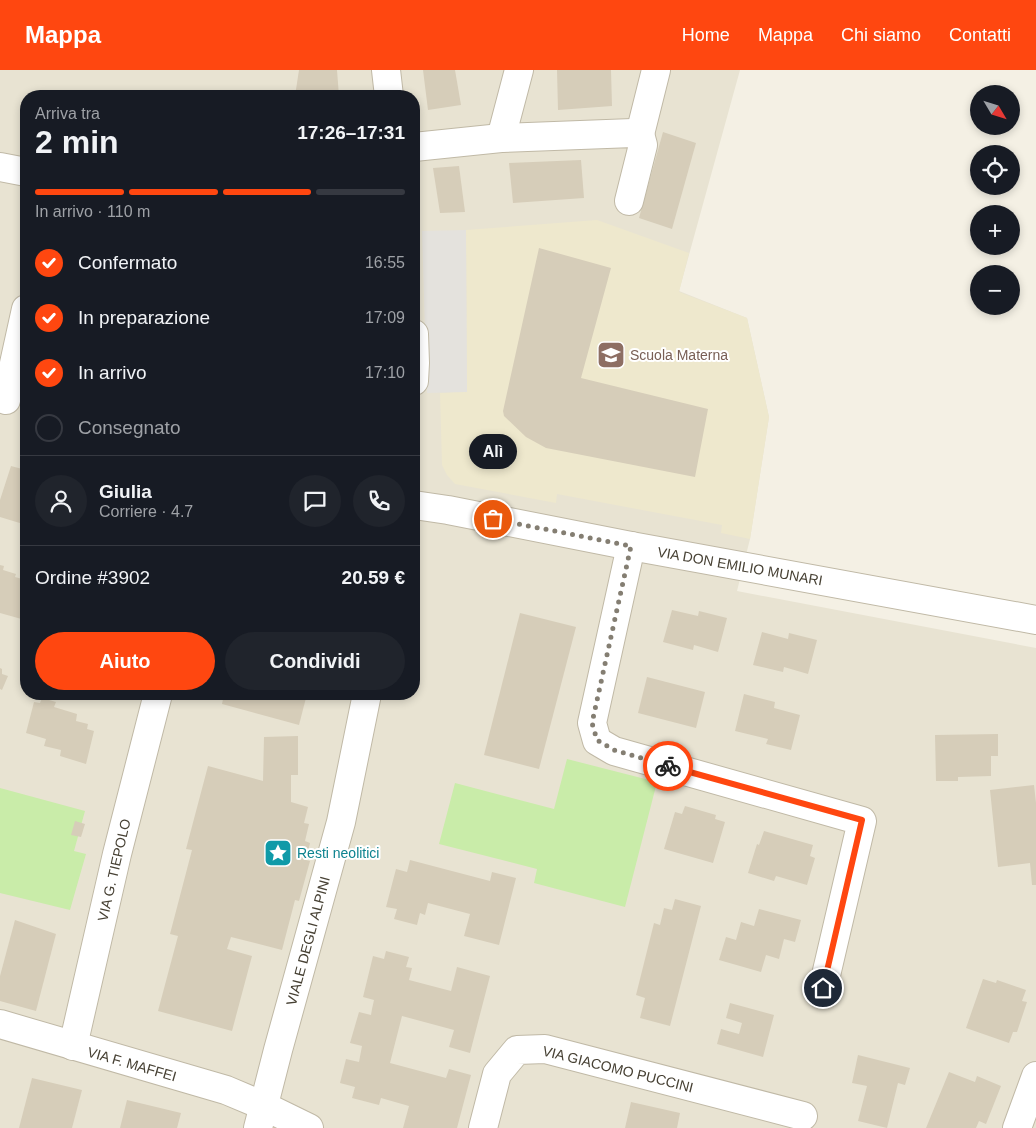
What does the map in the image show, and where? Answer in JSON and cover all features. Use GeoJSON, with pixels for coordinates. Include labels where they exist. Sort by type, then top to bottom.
{"type":"FeatureCollection","features":[{"type":"Feature","properties":{"kind":"street"},"geometry":{"type":"LineString","coordinates":[[386,70],[388,90]]}},
{"type":"Feature","properties":{"kind":"street"},"geometry":{"type":"LineString","coordinates":[[501,138],[519,70]]}},
{"type":"Feature","properties":{"kind":"street"},"geometry":{"type":"LineString","coordinates":[[629,201],[643,145],[640,134],[656,70]]}},
{"type":"Feature","properties":{"kind":"street"},"geometry":{"type":"LineString","coordinates":[[420,146],[501,138],[640,134]]}},
{"type":"Feature","properties":{"kind":"street"},"geometry":{"type":"LineString","coordinates":[[0,167],[20,171]]}},
{"type":"Feature","properties":{"kind":"street"},"geometry":{"type":"LineString","coordinates":[[11,401],[20,346]]}},
{"type":"Feature","properties":{"kind":"street","name":"VIA DON EMILIO MUNARI"},"geometry":{"type":"LineString","coordinates":[[420,507],[448,510],[631,546],[1036,620]]}},
{"type":"Feature","properties":{"kind":"street"},"geometry":{"type":"LineString","coordinates":[[631,546],[592,723],[597,740],[614,750],[862,820],[823,988]]}},
{"type":"Feature","properties":{"kind":"street","name":"VIA G. TIEPOLO"},"geometry":{"type":"LineString","coordinates":[[73,1046],[117,854],[156,700]]}},
{"type":"Feature","properties":{"kind":"street","name":"VIALE DEGLI ALPINI"},"geometry":{"type":"LineString","coordinates":[[261,1117],[341,822],[365,700]]}},
{"type":"Feature","properties":{"kind":"street","name":"VIA F. MAFFEI"},"geometry":{"type":"LineString","coordinates":[[0,1024],[226,1090],[261,1117],[309,1128]]}},
{"type":"Feature","properties":{"kind":"street","name":"VIA GIACOMO PUCCINI"},"geometry":{"type":"LineString","coordinates":[[483,1128],[497,1074],[517,1050],[545,1048],[803,1116]]}},
{"type":"Feature","properties":{"kind":"street"},"geometry":{"type":"LineString","coordinates":[[1017,1128],[1036,1076]]}},
{"type":"Feature","properties":{"kind":"shaded area"},"geometry":{"type":"Polygon","coordinates":[[[0,70],[740,70],[679,291],[747,318],[769,417],[750,539],[737,591],[1036,648],[1036,1128],[0,1128],[0,70]]]}},
{"type":"Feature","properties":{"kind":"shaded area","name":"Scuola Materna"},"geometry":{"type":"Polygon","coordinates":[[[597,220],[689,253],[679,292],[747,318],[769,417],[750,539],[721,533],[722,525],[557,494],[556,503],[455,484],[447,475],[442,465],[440,393],[467,391],[466,230],[597,220]]]}},
{"type":"Feature","properties":{"kind":"shaded area"},"geometry":{"type":"Polygon","coordinates":[[[466,230],[467,392],[427,393],[422,231],[466,230]]]}},
{"type":"Feature","properties":{"kind":"green space"},"geometry":{"type":"Polygon","coordinates":[[[567,759],[657,782],[625,907],[534,883],[537,869],[439,844],[455,783],[554,809],[567,759]]]}},
{"type":"Feature","properties":{"kind":"green space"},"geometry":{"type":"Polygon","coordinates":[[[0,788],[85,811],[74,851],[86,854],[70,910],[0,893],[0,788]]]}},
{"type":"Feature","properties":{"kind":"building"},"geometry":{"type":"Polygon","coordinates":[[[299,70],[337,70],[339,90],[296,90],[299,70]]]}},
{"type":"Feature","properties":{"kind":"building"},"geometry":{"type":"Polygon","coordinates":[[[423,70],[455,70],[461,105],[428,110],[423,70]]]}},
{"type":"Feature","properties":{"kind":"building"},"geometry":{"type":"Polygon","coordinates":[[[557,70],[611,70],[612,106],[558,110],[557,70]]]}},
{"type":"Feature","properties":{"kind":"building"},"geometry":{"type":"Polygon","coordinates":[[[663,132],[696,143],[672,229],[639,218],[663,132]]]}},
{"type":"Feature","properties":{"kind":"building"},"geometry":{"type":"Polygon","coordinates":[[[581,160],[584,198],[513,203],[509,163],[581,160]]]}},
{"type":"Feature","properties":{"kind":"building"},"geometry":{"type":"Polygon","coordinates":[[[459,166],[465,212],[440,213],[433,168],[459,166]]]}},
{"type":"Feature","properties":{"kind":"building"},"geometry":{"type":"Polygon","coordinates":[[[539,248],[611,268],[581,378],[708,409],[695,477],[546,448],[526,437],[504,416],[503,411],[539,248]]]}},
{"type":"Feature","properties":{"kind":"building"},"geometry":{"type":"Polygon","coordinates":[[[11,466],[20,468],[20,523],[0,517],[0,500],[11,466]]]}},
{"type":"Feature","properties":{"kind":"building"},"geometry":{"type":"Polygon","coordinates":[[[0,565],[4,566],[3,570],[16,574],[15,577],[20,578],[20,619],[0,613],[0,565]]]}},
{"type":"Feature","properties":{"kind":"building"},"geometry":{"type":"Polygon","coordinates":[[[672,610],[698,616],[699,611],[727,618],[718,652],[694,645],[693,650],[663,642],[672,610]]]}},
{"type":"Feature","properties":{"kind":"building"},"geometry":{"type":"Polygon","coordinates":[[[520,613],[576,627],[539,769],[484,755],[520,613]]]}},
{"type":"Feature","properties":{"kind":"building"},"geometry":{"type":"Polygon","coordinates":[[[762,632],[788,639],[789,633],[817,640],[808,674],[784,667],[783,672],[753,665],[762,632]]]}},
{"type":"Feature","properties":{"kind":"building"},"geometry":{"type":"Polygon","coordinates":[[[0,668],[2,669],[2,674],[8,676],[2,690],[0,689],[0,668]]]}},
{"type":"Feature","properties":{"kind":"building"},"geometry":{"type":"Polygon","coordinates":[[[647,677],[705,692],[696,728],[638,713],[647,677]]]}},
{"type":"Feature","properties":{"kind":"building"},"geometry":{"type":"Polygon","coordinates":[[[744,694],[775,702],[774,708],[800,715],[791,750],[766,744],[768,739],[735,731],[744,694]]]}},
{"type":"Feature","properties":{"kind":"building"},"geometry":{"type":"Polygon","coordinates":[[[41,700],[56,702],[54,707],[77,714],[76,721],[88,724],[87,729],[94,731],[86,764],[60,756],[61,750],[44,746],[46,739],[26,733],[34,702],[40,703],[41,700]]]}},
{"type":"Feature","properties":{"kind":"building"},"geometry":{"type":"Polygon","coordinates":[[[223,700],[305,700],[299,725],[222,704],[223,700]]]}},
{"type":"Feature","properties":{"kind":"building"},"geometry":{"type":"Polygon","coordinates":[[[998,734],[998,756],[991,756],[991,776],[958,777],[958,781],[936,781],[935,735],[998,734]]]}},
{"type":"Feature","properties":{"kind":"building"},"geometry":{"type":"Polygon","coordinates":[[[298,736],[298,775],[291,775],[291,802],[308,807],[304,823],[309,824],[305,841],[310,843],[306,860],[310,861],[299,901],[295,900],[282,950],[231,937],[227,949],[252,956],[232,1031],[158,1011],[178,936],[170,934],[192,850],[186,849],[208,766],[263,781],[264,737],[298,736]]]}},
{"type":"Feature","properties":{"kind":"building"},"geometry":{"type":"Polygon","coordinates":[[[1034,785],[1036,803],[1036,885],[1032,885],[1030,863],[998,867],[990,790],[1034,785]]]}},
{"type":"Feature","properties":{"kind":"building"},"geometry":{"type":"Polygon","coordinates":[[[685,806],[716,815],[715,819],[725,822],[713,863],[664,849],[675,812],[682,814],[685,806]]]}},
{"type":"Feature","properties":{"kind":"building"},"geometry":{"type":"Polygon","coordinates":[[[75,821],[85,824],[81,837],[71,835],[75,821]]]}},
{"type":"Feature","properties":{"kind":"building"},"geometry":{"type":"Polygon","coordinates":[[[764,831],[813,845],[810,856],[815,858],[807,885],[776,876],[774,881],[748,873],[757,844],[759,845],[764,831]]]}},
{"type":"Feature","properties":{"kind":"building"},"geometry":{"type":"Polygon","coordinates":[[[410,860],[490,881],[492,872],[516,878],[499,945],[464,936],[470,914],[428,903],[425,915],[420,913],[417,925],[394,919],[397,909],[386,907],[396,869],[407,872],[410,860]]]}},
{"type":"Feature","properties":{"kind":"building"},"geometry":{"type":"Polygon","coordinates":[[[675,899],[701,906],[670,1026],[640,1018],[645,998],[636,995],[654,923],[660,925],[664,908],[672,910],[675,899]]]}},
{"type":"Feature","properties":{"kind":"building"},"geometry":{"type":"Polygon","coordinates":[[[759,909],[801,920],[795,942],[784,939],[779,959],[766,955],[761,972],[719,960],[726,937],[736,940],[741,922],[754,926],[759,909]]]}},
{"type":"Feature","properties":{"kind":"building"},"geometry":{"type":"Polygon","coordinates":[[[15,920],[56,934],[36,1011],[0,1001],[0,976],[15,920]]]}},
{"type":"Feature","properties":{"kind":"building"},"geometry":{"type":"Polygon","coordinates":[[[386,951],[409,957],[406,967],[412,968],[409,980],[451,991],[457,967],[490,976],[470,1053],[449,1047],[454,1030],[402,1016],[390,1063],[446,1078],[449,1069],[471,1075],[457,1128],[403,1128],[409,1106],[381,1098],[379,1105],[352,1098],[355,1087],[340,1083],[346,1059],[359,1062],[362,1046],[350,1043],[359,1012],[371,1015],[374,1000],[363,997],[373,956],[384,959],[386,951]]]}},
{"type":"Feature","properties":{"kind":"building"},"geometry":{"type":"Polygon","coordinates":[[[983,979],[996,983],[997,980],[1026,990],[1022,1001],[1027,1002],[1017,1032],[1013,1032],[1009,1043],[966,1028],[983,979]]]}},
{"type":"Feature","properties":{"kind":"building"},"geometry":{"type":"Polygon","coordinates":[[[730,1003],[774,1015],[763,1057],[717,1044],[721,1029],[739,1034],[742,1023],[726,1018],[730,1003]]]}},
{"type":"Feature","properties":{"kind":"building"},"geometry":{"type":"Polygon","coordinates":[[[858,1055],[910,1068],[905,1085],[898,1083],[887,1128],[858,1121],[867,1086],[852,1083],[858,1055]]]}},
{"type":"Feature","properties":{"kind":"building"},"geometry":{"type":"Polygon","coordinates":[[[949,1072],[975,1082],[977,1076],[1001,1086],[986,1124],[979,1121],[976,1128],[926,1128],[949,1072]]]}},
{"type":"Feature","properties":{"kind":"building"},"geometry":{"type":"Polygon","coordinates":[[[32,1078],[82,1090],[72,1128],[19,1128],[32,1078]]]}},
{"type":"Feature","properties":{"kind":"building"},"geometry":{"type":"Polygon","coordinates":[[[127,1100],[181,1113],[177,1128],[120,1128],[127,1100]]]}},
{"type":"Feature","properties":{"kind":"building"},"geometry":{"type":"Polygon","coordinates":[[[631,1102],[680,1113],[677,1128],[625,1128],[631,1102]]]}},
{"type":"Feature","properties":{"kind":"way so far"},"geometry":{"type":"LineString","coordinates":[[493,519],[631,546],[592,723],[597,740],[614,750],[668,766]]}},
{"type":"Feature","properties":{"kind":"place","name":"Scuola Materna"},"geometry":{"type":"Point","coordinates":[611,355]}},
{"type":"Feature","properties":{"kind":"place","name":"Alì"},"geometry":{"type":"Point","coordinates":[493,519]}},
{"type":"Feature","properties":{"kind":"place","name":"Resti neolitici"},"geometry":{"type":"Point","coordinates":[278,853]}},
{"type":"Feature","properties":{"kind":"route"},"geometry":{"type":"LineString","coordinates":[[668,766],[862,820],[823,988]]}}]}
